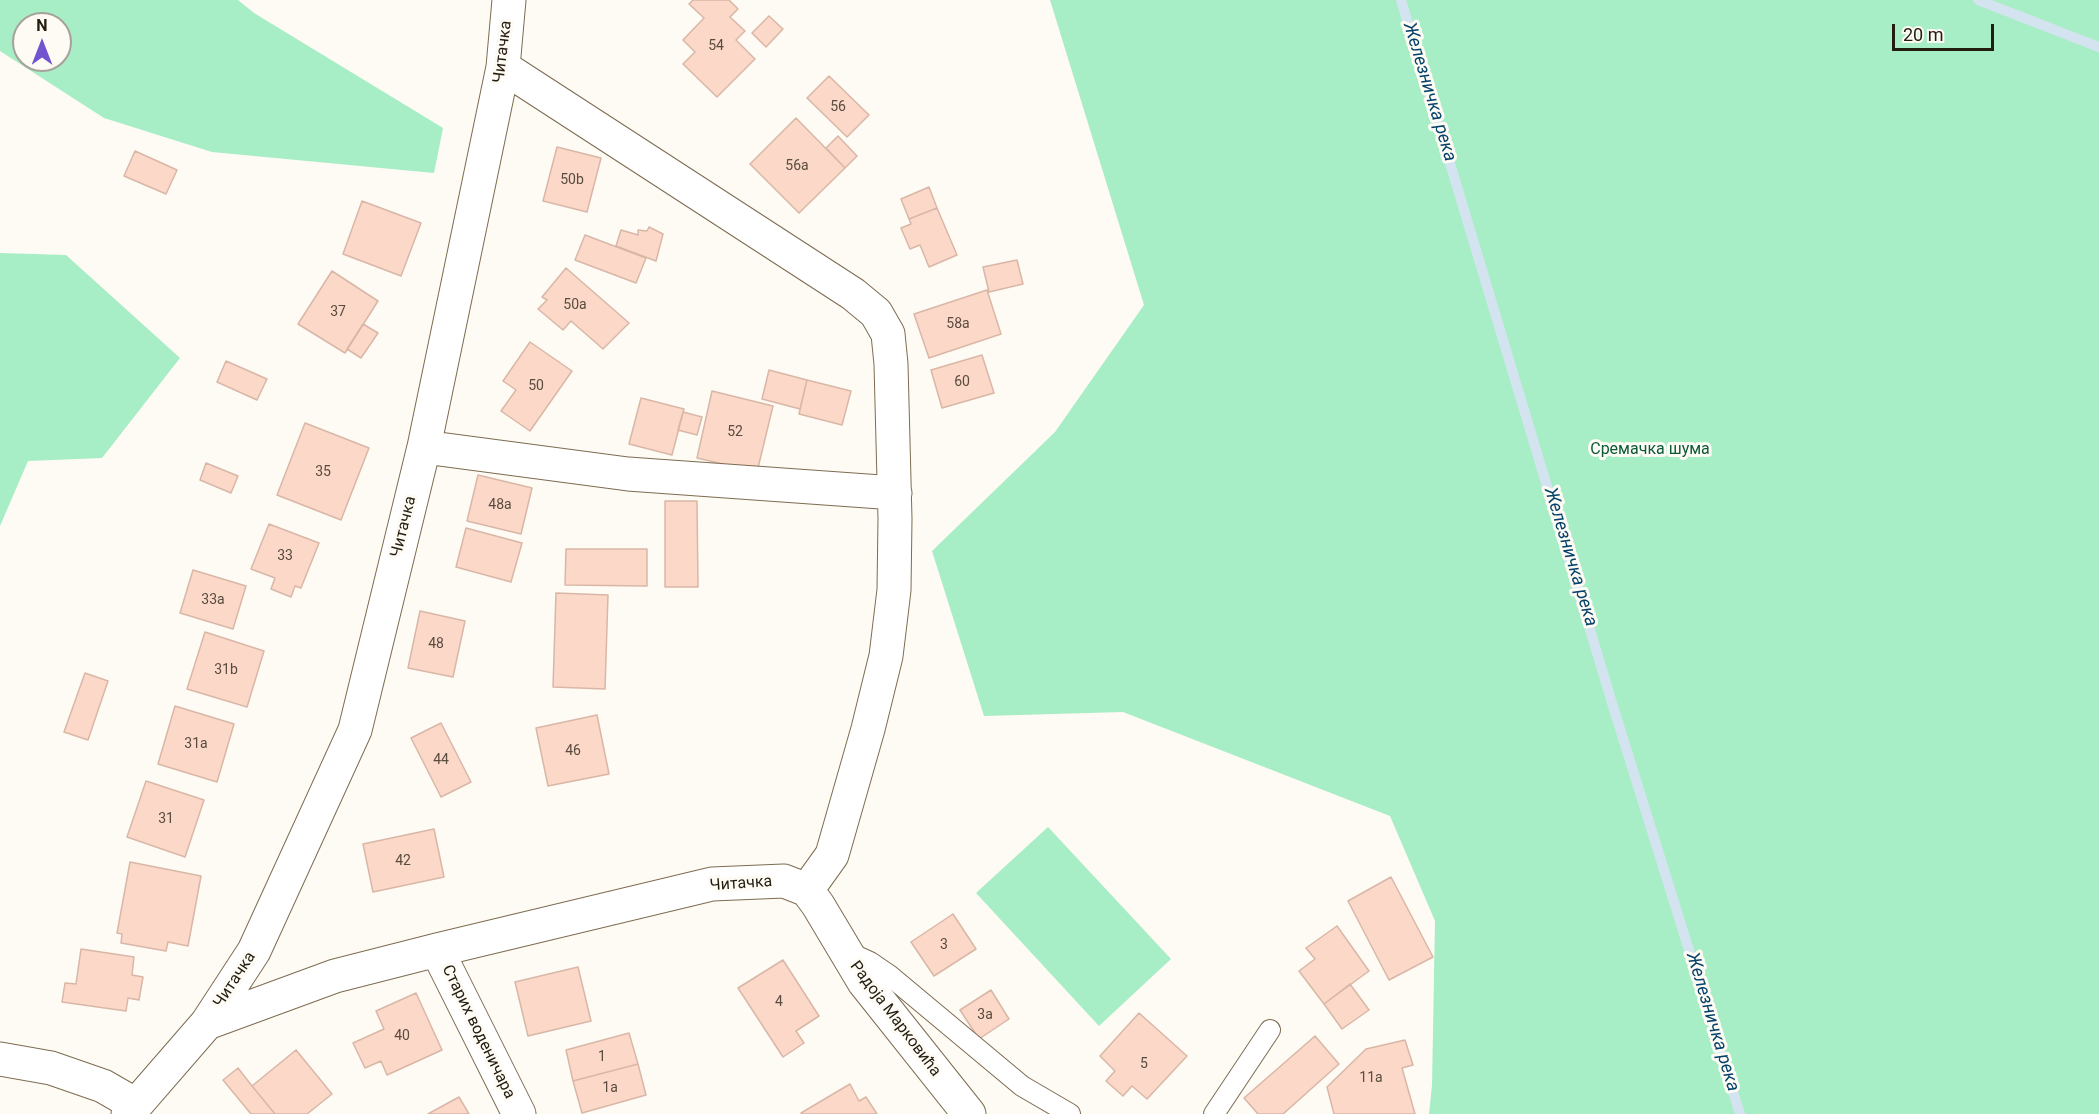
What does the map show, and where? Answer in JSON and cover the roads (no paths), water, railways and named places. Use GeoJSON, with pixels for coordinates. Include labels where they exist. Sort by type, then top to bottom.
{"type":"FeatureCollection","features":[{"type":"Feature","properties":{"kind":"street","name":"Читачка"},"geometry":{"type":"LineString","coordinates":[[132,1109],[207,1023],[254,951],[355,730],[424,447],[504,67],[509,0]]}},
{"type":"Feature","properties":{"kind":"street"},"geometry":{"type":"LineString","coordinates":[[504,67],[853,294],[876,314],[888,334],[895,493],[894,590],[886,656],[832,855],[807,890]]}},
{"type":"Feature","properties":{"kind":"street"},"geometry":{"type":"LineString","coordinates":[[424,447],[628,474],[895,493]]}},
{"type":"Feature","properties":{"kind":"street","name":"Читачка"},"geometry":{"type":"LineString","coordinates":[[207,1023],[335,976],[712,884],[784,881],[807,890]]}},
{"type":"Feature","properties":{"kind":"street","name":"Радоја Марковића"},"geometry":{"type":"LineString","coordinates":[[807,890],[864,982],[969,1114]]}},
{"type":"Feature","properties":{"kind":"street","name":"Старих воденичара"},"geometry":{"type":"LineString","coordinates":[[437,950],[519,1114]]}},
{"type":"Feature","properties":{"kind":"street"},"geometry":{"type":"LineString","coordinates":[[0,1059],[51,1068],[103,1086],[132,1109]]}},
{"type":"Feature","properties":{"kind":"lane"},"geometry":{"type":"LineString","coordinates":[[843,949],[870,962],[889,975],[1022,1086],[1070,1114]]}},
{"type":"Feature","properties":{"kind":"lane"},"geometry":{"type":"LineString","coordinates":[[1214,1114],[1270,1030]]}},
{"type":"Feature","properties":{"kind":"waterway","name":"Железничка река"},"geometry":{"type":"LineString","coordinates":[[1401,0],[1612,703],[1740,1114]]}},
{"type":"Feature","properties":{"kind":"waterway"},"geometry":{"type":"LineString","coordinates":[[1978,0],[2099,47]]}},
{"type":"Feature","properties":{"kind":"park label","name":"Сремачка шума"},"geometry":{"type":"Point","coordinates":[1650,450]}}]}
